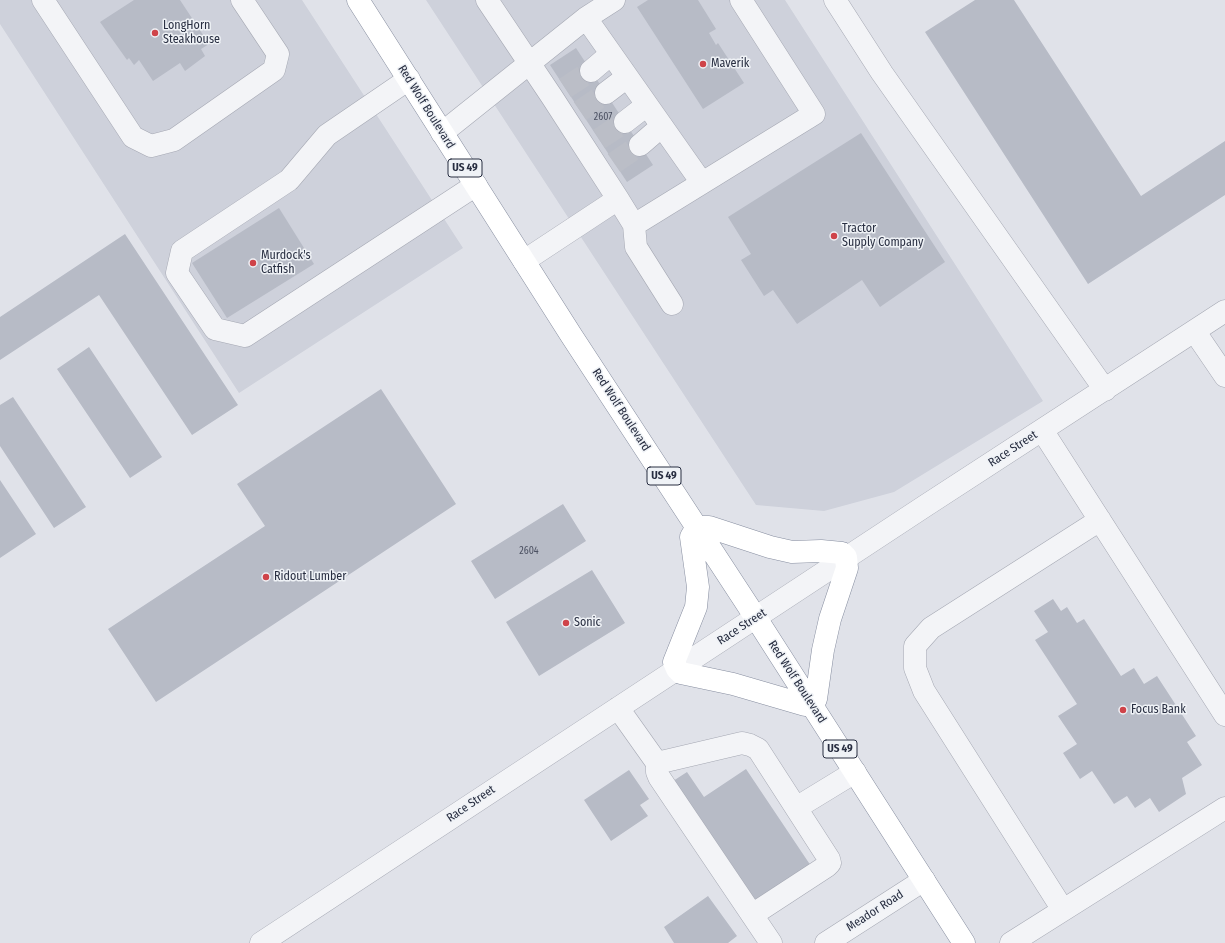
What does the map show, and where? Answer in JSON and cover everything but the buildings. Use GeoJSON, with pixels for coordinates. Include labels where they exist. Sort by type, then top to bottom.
{"type":"FeatureCollection","features":[{"type":"Feature","properties":{"kind":"highway","name":"Red Wolf Boulevard"},"geometry":{"type":"LineString","coordinates":[[358,0],[524,261],[924,880]]}},
{"type":"Feature","properties":{"kind":"highway"},"geometry":{"type":"LineString","coordinates":[[697,527],[709,527],[770,547],[792,552],[821,551],[842,553],[846,557],[847,568],[830,619],[823,650],[816,699],[811,704],[805,705],[733,684],[681,673],[677,669],[674,662],[696,607],[698,588],[691,537],[697,527]]}},
{"type":"Feature","properties":{"kind":"highway","name":"US 49"},"geometry":{"type":"LineString","coordinates":[[924,880],[964,943]]}},
{"type":"Feature","properties":{"kind":"street"},"geometry":{"type":"LineString","coordinates":[[48,2],[133,137],[151,146],[174,140],[274,70],[278,54],[242,0]]}},
{"type":"Feature","properties":{"kind":"street"},"geometry":{"type":"LineString","coordinates":[[487,0],[529,63],[559,93],[607,167],[618,199],[634,225],[636,247],[672,304]]}},
{"type":"Feature","properties":{"kind":"street"},"geometry":{"type":"LineString","coordinates":[[442,132],[586,18],[614,0]]}},
{"type":"Feature","properties":{"kind":"street"},"geometry":{"type":"LineString","coordinates":[[634,225],[814,114],[742,0]]}},
{"type":"Feature","properties":{"kind":"street"},"geometry":{"type":"LineString","coordinates":[[835,0],[882,73],[1105,390]]}},
{"type":"Feature","properties":{"kind":"street"},"geometry":{"type":"LineString","coordinates":[[586,18],[702,183]]}},
{"type":"Feature","properties":{"kind":"street"},"geometry":{"type":"LineString","coordinates":[[591,71],[611,54]]}},
{"type":"Feature","properties":{"kind":"street"},"geometry":{"type":"LineString","coordinates":[[606,93],[627,77]]}},
{"type":"Feature","properties":{"kind":"street"},"geometry":{"type":"LineString","coordinates":[[409,79],[327,135],[289,180],[182,251],[177,273],[215,329],[245,336],[476,185]]}},
{"type":"Feature","properties":{"kind":"street"},"geometry":{"type":"LineString","coordinates":[[625,122],[647,105]]}},
{"type":"Feature","properties":{"kind":"street"},"geometry":{"type":"LineString","coordinates":[[640,145],[662,126]]}},
{"type":"Feature","properties":{"kind":"street"},"geometry":{"type":"LineString","coordinates":[[524,261],[618,199]]}},
{"type":"Feature","properties":{"kind":"street","name":"Race Street"},"geometry":{"type":"LineString","coordinates":[[261,943],[756,618],[846,557],[1195,332],[1225,311]]}},
{"type":"Feature","properties":{"kind":"street"},"geometry":{"type":"LineString","coordinates":[[1195,332],[1225,376]]}},
{"type":"Feature","properties":{"kind":"street"},"geometry":{"type":"LineString","coordinates":[[1042,430],[1225,715]]}},
{"type":"Feature","properties":{"kind":"street"},"geometry":{"type":"LineString","coordinates":[[1063,910],[924,691],[915,668],[915,646],[931,628],[1100,520]]}},
{"type":"Feature","properties":{"kind":"street"},"geometry":{"type":"LineString","coordinates":[[618,708],[657,763],[659,778],[771,943]]}},
{"type":"Feature","properties":{"kind":"street"},"geometry":{"type":"LineString","coordinates":[[657,763],[742,743],[758,749],[829,859],[830,863],[827,866],[752,915]]}},
{"type":"Feature","properties":{"kind":"street"},"geometry":{"type":"LineString","coordinates":[[796,808],[855,772]]}},
{"type":"Feature","properties":{"kind":"street"},"geometry":{"type":"LineString","coordinates":[[1010,943],[1225,808]]}},
{"type":"Feature","properties":{"kind":"street","name":"Meador Road"},"geometry":{"type":"LineString","coordinates":[[826,943],[924,880]]}},
{"type":"Feature","properties":{"kind":"shaded area"},"geometry":{"type":"Polygon","coordinates":[[[0,0],[302,0],[463,248],[239,393],[0,24],[0,0]]]}},
{"type":"Feature","properties":{"kind":"shaded area"},"geometry":{"type":"Polygon","coordinates":[[[426,0],[785,0],[1043,401],[894,492],[824,511],[756,505],[426,0]]]}},
{"type":"Feature","properties":{"kind":"tunnel"},"geometry":{"type":"LineString","coordinates":[[565,88],[591,71]]}},
{"type":"Feature","properties":{"kind":"tunnel"},"geometry":{"type":"LineString","coordinates":[[580,111],[606,93]]}},
{"type":"Feature","properties":{"kind":"tunnel"},"geometry":{"type":"LineString","coordinates":[[599,139],[625,122]]}},
{"type":"Feature","properties":{"kind":"tunnel"},"geometry":{"type":"LineString","coordinates":[[614,163],[640,145]]}},
{"type":"Feature","properties":{"kind":"place","name":"LongHorn Steakhouse"},"geometry":{"type":"Point","coordinates":[155,33]}},
{"type":"Feature","properties":{"kind":"place","name":"Maverik"},"geometry":{"type":"Point","coordinates":[703,64]}},
{"type":"Feature","properties":{"kind":"place","name":"Tractor Supply Company"},"geometry":{"type":"Point","coordinates":[834,236]}},
{"type":"Feature","properties":{"kind":"place","name":"Murdock's Catfish"},"geometry":{"type":"Point","coordinates":[253,263]}},
{"type":"Feature","properties":{"kind":"place","name":"Ridout Lumber"},"geometry":{"type":"Point","coordinates":[266,577]}},
{"type":"Feature","properties":{"kind":"place","name":"Sonic"},"geometry":{"type":"Point","coordinates":[566,623]}},
{"type":"Feature","properties":{"kind":"place","name":"Focus Bank"},"geometry":{"type":"Point","coordinates":[1123,710]}}]}
